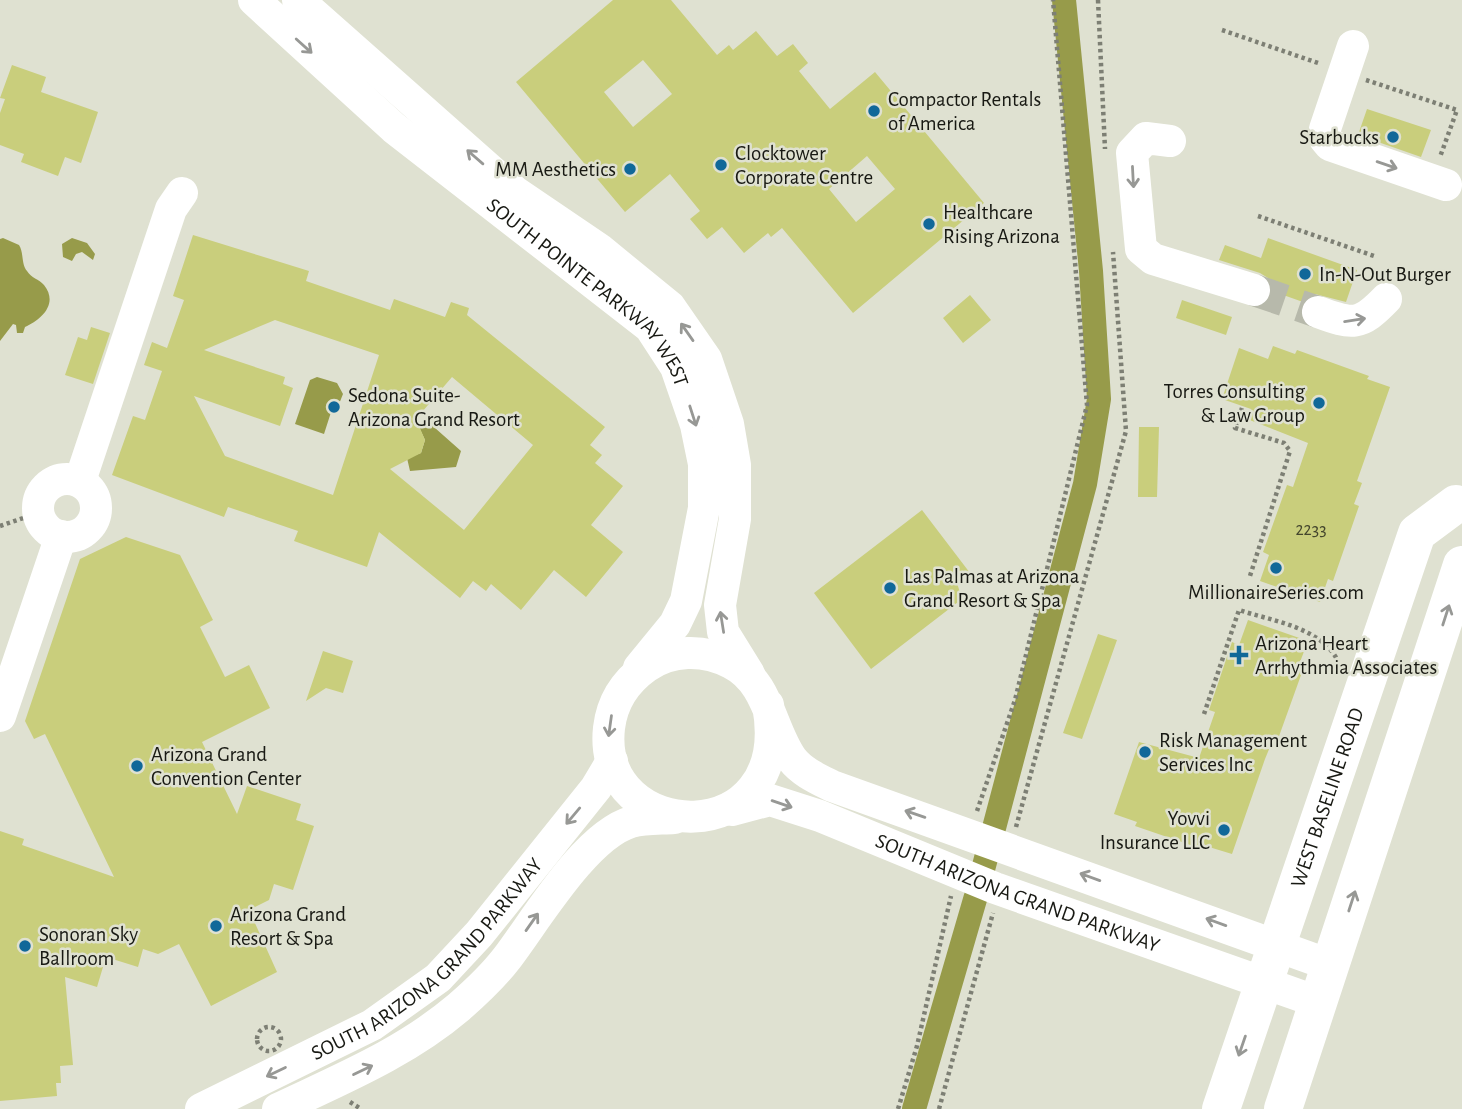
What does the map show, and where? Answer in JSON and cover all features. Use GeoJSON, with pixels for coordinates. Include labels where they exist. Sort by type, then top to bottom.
{"type":"FeatureCollection","features":[{"type":"Feature","properties":{"kind":"main road","name":"WEST BASELINE ROAD"},"geometry":{"type":"LineString","coordinates":[[1220,1109],[1417,533],[1460,508]]}},
{"type":"Feature","properties":{"kind":"main road"},"geometry":{"type":"LineString","coordinates":[[1283,1109],[1462,565]]}},
{"type":"Feature","properties":{"kind":"street","name":"SOUTH POINTE PARKWAY WEST"},"geometry":{"type":"LineString","coordinates":[[254,0],[394,128],[650,327],[677,367],[696,425],[704,464],[704,508],[686,601],[675,624],[633,676]]}},
{"type":"Feature","properties":{"kind":"street","name":"SOUTH POINTE PARKWAY WEST"},"geometry":{"type":"LineString","coordinates":[[298,0],[515,192],[598,249],[670,307],[706,359],[728,424],[735,465],[734,519],[720,605],[723,632],[761,693]]}},
{"type":"Feature","properties":{"kind":"street"},"geometry":{"type":"LineString","coordinates":[[1352,61],[1325,129],[1325,139],[1330,145],[1441,178]]}},
{"type":"Feature","properties":{"kind":"street"},"geometry":{"type":"LineString","coordinates":[[1170,141],[1146,138],[1132,153],[1141,249],[1153,259],[1254,290]]}},
{"type":"Feature","properties":{"kind":"street"},"geometry":{"type":"LineString","coordinates":[[80,481],[169,216],[182,193]]}},
{"type":"Feature","properties":{"kind":"street"},"geometry":{"type":"LineString","coordinates":[[1318,312],[1349,323],[1368,318],[1386,299]]}},
{"type":"Feature","properties":{"kind":"street"},"geometry":{"type":"LineString","coordinates":[[62,479],[80,481],[94,496],[94,518],[85,531],[61,536],[46,528],[38,513],[41,495],[53,482],[62,479]]}},
{"type":"Feature","properties":{"kind":"street"},"geometry":{"type":"LineString","coordinates":[[0,716],[61,536]]}},
{"type":"Feature","properties":{"kind":"street","name":"SOUTH ARIZONA GRAND PARKWAY"},"geometry":{"type":"LineString","coordinates":[[682,818],[659,812],[639,800],[623,782],[612,761],[608,738],[611,715],[619,694],[633,676],[655,660],[681,653],[708,654],[733,664],[761,693],[792,759],[803,770],[832,786],[1330,965]]}},
{"type":"Feature","properties":{"kind":"street","name":"SOUTH ARIZONA GRAND PARKWAY"},"geometry":{"type":"LineString","coordinates":[[717,814],[740,802],[759,782],[770,758],[773,732],[761,693]]}},
{"type":"Feature","properties":{"kind":"street","name":"SOUTH ARIZONA GRAND PARKWAY"},"geometry":{"type":"LineString","coordinates":[[201,1109],[372,1025],[438,978],[479,934],[596,788],[612,761]]}},
{"type":"Feature","properties":{"kind":"street","name":"SOUTH ARIZONA GRAND PARKWAY"},"geometry":{"type":"LineString","coordinates":[[278,1109],[369,1068],[422,1035],[460,1006],[506,960],[542,907],[609,834],[632,822],[717,814],[770,800],[831,821],[980,882],[1318,1002]]}},
{"type":"Feature","properties":{"kind":"path"},"geometry":{"type":"LineString","coordinates":[[991,841],[1015,700],[1087,405],[1053,0]]}},
{"type":"Feature","properties":{"kind":"path"},"geometry":{"type":"LineString","coordinates":[[1098,0],[1105,154]]}},
{"type":"Feature","properties":{"kind":"path"},"geometry":{"type":"LineString","coordinates":[[1222,30],[1323,65]]}},
{"type":"Feature","properties":{"kind":"path"},"geometry":{"type":"LineString","coordinates":[[1352,61],[1457,110],[1441,178]]}},
{"type":"Feature","properties":{"kind":"path"},"geometry":{"type":"LineString","coordinates":[[1258,216],[1377,257]]}},
{"type":"Feature","properties":{"kind":"path"},"geometry":{"type":"LineString","coordinates":[[991,841],[1126,431],[1112,245]]}},
{"type":"Feature","properties":{"kind":"path"},"geometry":{"type":"LineString","coordinates":[[1242,408],[1235,428],[1284,443],[1290,451],[1249,579]]}},
{"type":"Feature","properties":{"kind":"path"},"geometry":{"type":"LineString","coordinates":[[0,526],[38,513]]}},
{"type":"Feature","properties":{"kind":"path"},"geometry":{"type":"LineString","coordinates":[[1204,714],[1239,610],[1310,634],[1332,650],[1338,661]]}},
{"type":"Feature","properties":{"kind":"path"},"geometry":{"type":"LineString","coordinates":[[898,1109],[917,1046],[980,882]]}},
{"type":"Feature","properties":{"kind":"path"},"geometry":{"type":"LineString","coordinates":[[939,1109],[980,882]]}},
{"type":"Feature","properties":{"kind":"path"},"geometry":{"type":"LineString","coordinates":[[264,1029],[275,1030],[280,1036],[280,1044],[274,1050],[264,1050],[258,1045],[257,1038],[264,1029]]}},
{"type":"Feature","properties":{"kind":"shaded area"},"geometry":{"type":"Polygon","coordinates":[[[72,238],[87,243],[95,254],[93,260],[82,252],[76,254],[72,261],[63,257],[62,244],[72,238]]]}},
{"type":"Feature","properties":{"kind":"shaded area"},"geometry":{"type":"Polygon","coordinates":[[[0,239],[19,245],[25,268],[44,285],[50,299],[42,316],[25,327],[23,333],[17,333],[16,325],[13,324],[0,341],[0,239]]]}},
{"type":"Feature","properties":{"kind":"shaded area"},"geometry":{"type":"Polygon","coordinates":[[[317,377],[337,383],[343,394],[339,404],[333,406],[324,434],[295,424],[310,380],[317,377]]]}},
{"type":"Feature","properties":{"kind":"shaded area"},"geometry":{"type":"Polygon","coordinates":[[[426,420],[461,451],[456,467],[410,471],[407,458],[421,453],[425,440],[419,427],[426,420]]]}},
{"type":"Feature","properties":{"kind":"building","name":"Clocktower Corporate Centre"},"geometry":{"type":"Polygon","coordinates":[[[613,0],[671,0],[717,55],[729,45],[733,50],[756,31],[777,56],[793,44],[808,63],[799,71],[830,109],[875,72],[984,203],[853,313],[782,228],[771,237],[768,233],[744,253],[722,227],[707,239],[690,219],[700,211],[670,174],[625,212],[516,82],[613,0]],[[643,60],[604,92],[633,127],[672,94],[643,60]],[[867,156],[829,189],[856,222],[895,189],[867,156]]]}},
{"type":"Feature","properties":{"kind":"building"},"geometry":{"type":"Polygon","coordinates":[[[12,65],[46,77],[41,92],[98,112],[81,163],[65,157],[58,176],[21,162],[24,154],[0,145],[0,113],[5,99],[0,98],[12,65]]]}},
{"type":"Feature","properties":{"kind":"building","name":"Starbucks"},"geometry":{"type":"Polygon","coordinates":[[[1367,109],[1431,130],[1421,157],[1358,135],[1367,109]]]}},
{"type":"Feature","properties":{"kind":"building"},"geometry":{"type":"Polygon","coordinates":[[[193,235],[309,271],[306,281],[390,310],[394,299],[445,317],[451,302],[469,308],[467,315],[605,427],[590,445],[602,455],[595,463],[623,486],[591,525],[623,552],[586,597],[554,570],[521,610],[491,584],[486,591],[473,581],[460,598],[379,532],[367,567],[294,541],[298,531],[228,507],[224,517],[112,475],[133,416],[145,420],[162,371],[144,365],[152,342],[167,348],[184,300],[173,296],[193,235]],[[275,320],[204,350],[285,377],[283,384],[293,388],[280,426],[194,396],[225,456],[333,495],[379,355],[275,320]],[[452,377],[416,419],[425,440],[421,453],[390,469],[464,530],[533,445],[452,377]]]}},
{"type":"Feature","properties":{"kind":"building","name":"In-N-Out Burger"},"geometry":{"type":"Polygon","coordinates":[[[1268,238],[1357,270],[1346,302],[1315,294],[1303,302],[1272,291],[1268,278],[1260,273],[1219,260],[1225,245],[1261,258],[1268,238]]]}},
{"type":"Feature","properties":{"kind":"building"},"geometry":{"type":"Polygon","coordinates":[[[970,295],[991,320],[963,343],[943,318],[970,295]]]}},
{"type":"Feature","properties":{"kind":"building"},"geometry":{"type":"Polygon","coordinates":[[[1182,300],[1232,317],[1226,335],[1176,318],[1182,300]]]}},
{"type":"Feature","properties":{"kind":"building"},"geometry":{"type":"Polygon","coordinates":[[[91,327],[110,333],[93,384],[65,375],[78,337],[87,340],[91,327]]]}},
{"type":"Feature","properties":{"kind":"building"},"geometry":{"type":"Polygon","coordinates":[[[1273,346],[1295,354],[1297,350],[1369,376],[1367,379],[1390,387],[1357,481],[1362,483],[1354,504],[1359,506],[1333,581],[1328,579],[1320,602],[1260,581],[1269,555],[1263,552],[1287,485],[1293,487],[1308,443],[1247,419],[1251,409],[1222,399],[1239,348],[1268,359],[1273,346]]]}},
{"type":"Feature","properties":{"kind":"building"},"geometry":{"type":"Polygon","coordinates":[[[1139,427],[1159,427],[1157,497],[1138,497],[1139,427]]]}},
{"type":"Feature","properties":{"kind":"building","name":"Las Palmas at Arizona Grand Resort & Spa"},"geometry":{"type":"Polygon","coordinates":[[[922,510],[970,573],[957,583],[962,599],[871,669],[814,593],[922,510]]]}},
{"type":"Feature","properties":{"kind":"building","name":"Arizona Grand Convention Center"},"geometry":{"type":"Polygon","coordinates":[[[126,537],[180,555],[213,620],[200,627],[225,677],[249,665],[270,708],[202,742],[237,814],[247,786],[301,804],[296,820],[314,826],[293,890],[274,884],[269,900],[249,910],[277,972],[211,1006],[179,944],[158,954],[143,949],[138,967],[106,957],[97,987],[65,977],[73,1065],[60,1066],[61,1083],[56,1083],[57,1096],[0,1101],[0,831],[24,839],[22,845],[114,877],[45,734],[34,739],[25,721],[80,559],[126,537]]]}},
{"type":"Feature","properties":{"kind":"building"},"geometry":{"type":"Polygon","coordinates":[[[1248,620],[1308,641],[1300,662],[1305,664],[1278,739],[1274,737],[1265,759],[1232,854],[1209,847],[1208,851],[1135,826],[1137,822],[1114,814],[1139,742],[1199,758],[1215,712],[1209,710],[1232,642],[1239,645],[1248,620]]]}},
{"type":"Feature","properties":{"kind":"building"},"geometry":{"type":"Polygon","coordinates":[[[1098,634],[1117,640],[1082,739],[1063,733],[1098,634]]]}},
{"type":"Feature","properties":{"kind":"building"},"geometry":{"type":"Polygon","coordinates":[[[323,651],[353,661],[343,693],[326,688],[306,701],[323,651]]]}},
{"type":"Feature","properties":{"kind":"waterway"},"geometry":{"type":"LineString","coordinates":[[914,1109],[976,896],[1085,484],[1099,399],[1091,271],[1064,0]]}},
{"type":"Feature","properties":{"kind":"tunnel"},"geometry":{"type":"LineString","coordinates":[[1254,290],[1318,312]]}},
{"type":"Feature","properties":{"kind":"place","name":"Compactor Rentals of America"},"geometry":{"type":"Point","coordinates":[874,111]}},
{"type":"Feature","properties":{"kind":"place","name":"Starbucks"},"geometry":{"type":"Point","coordinates":[1393,137]}},
{"type":"Feature","properties":{"kind":"place","name":"Clocktower Corporate Centre"},"geometry":{"type":"Point","coordinates":[721,165]}},
{"type":"Feature","properties":{"kind":"place","name":"MM Aesthetics"},"geometry":{"type":"Point","coordinates":[630,169]}},
{"type":"Feature","properties":{"kind":"place","name":"Healthcare Rising Arizona"},"geometry":{"type":"Point","coordinates":[929,224]}},
{"type":"Feature","properties":{"kind":"place","name":"In-N-Out Burger"},"geometry":{"type":"Point","coordinates":[1305,274]}},
{"type":"Feature","properties":{"kind":"place","name":"Torres Consulting & Law Group"},"geometry":{"type":"Point","coordinates":[1319,403]}},
{"type":"Feature","properties":{"kind":"place","name":"Sedona Suite- Arizona Grand Resort"},"geometry":{"type":"Point","coordinates":[334,407]}},
{"type":"Feature","properties":{"kind":"place","name":"MillionaireSeries.com"},"geometry":{"type":"Point","coordinates":[1276,568]}},
{"type":"Feature","properties":{"kind":"place","name":"Las Palmas at Arizona Grand Resort & Spa"},"geometry":{"type":"Point","coordinates":[890,588]}},
{"type":"Feature","properties":{"kind":"place","name":"Arizona Heart Arrhythmia Associates"},"geometry":{"type":"Point","coordinates":[1239,655]}},
{"type":"Feature","properties":{"kind":"place","name":"Risk Management Services Inc"},"geometry":{"type":"Point","coordinates":[1145,752]}},
{"type":"Feature","properties":{"kind":"place","name":"Arizona Grand Convention Center"},"geometry":{"type":"Point","coordinates":[137,766]}},
{"type":"Feature","properties":{"kind":"place","name":"Yovvi Insurance LLC"},"geometry":{"type":"Point","coordinates":[1224,830]}},
{"type":"Feature","properties":{"kind":"place","name":"Arizona Grand Resort & Spa"},"geometry":{"type":"Point","coordinates":[216,926]}},
{"type":"Feature","properties":{"kind":"place","name":"Sonoran Sky Ballroom"},"geometry":{"type":"Point","coordinates":[25,946]}}]}
